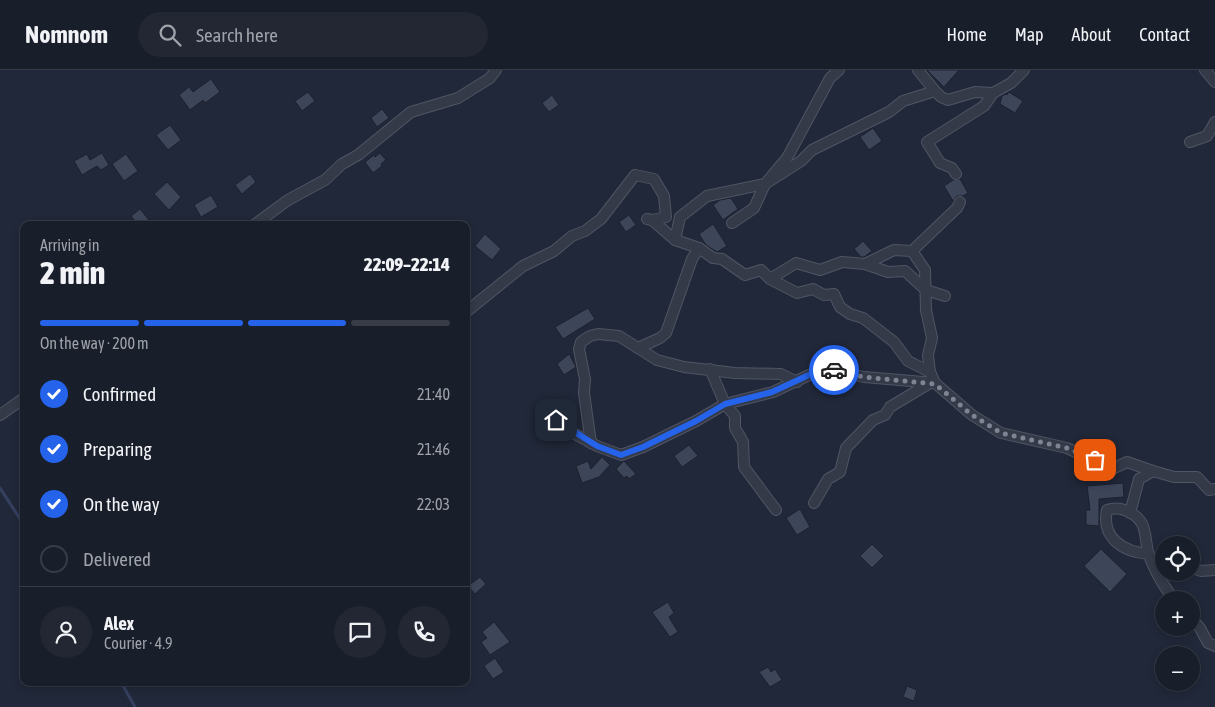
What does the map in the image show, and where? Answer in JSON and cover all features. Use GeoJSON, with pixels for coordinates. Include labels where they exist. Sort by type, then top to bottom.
{"type":"FeatureCollection","features":[{"type":"Feature","properties":{"kind":"street"},"geometry":{"type":"LineString","coordinates":[[259,221],[288,200],[325,180],[342,164],[358,155],[411,112],[458,98],[490,78],[496,70]]}},
{"type":"Feature","properties":{"kind":"street"},"geometry":{"type":"LineString","coordinates":[[824,70],[830,78]]}},
{"type":"Feature","properties":{"kind":"street"},"geometry":{"type":"LineString","coordinates":[[732,223],[754,208],[764,184],[787,158],[830,78],[839,70]]}},
{"type":"Feature","properties":{"kind":"street"},"geometry":{"type":"LineString","coordinates":[[918,70],[941,97],[948,100],[975,92],[993,93]]}},
{"type":"Feature","properties":{"kind":"street"},"geometry":{"type":"LineString","coordinates":[[956,174],[952,168],[940,163],[927,142],[984,106],[993,93],[1011,83],[1024,70]]}},
{"type":"Feature","properties":{"kind":"street"},"geometry":{"type":"LineString","coordinates":[[1205,70],[1215,82]]}},
{"type":"Feature","properties":{"kind":"street"},"geometry":{"type":"LineString","coordinates":[[675,240],[680,217],[707,196],[764,184],[802,161],[812,150],[889,112],[903,101],[935,90]]}},
{"type":"Feature","properties":{"kind":"street"},"geometry":{"type":"LineString","coordinates":[[1190,142],[1207,136],[1215,122]]}},
{"type":"Feature","properties":{"kind":"street"},"geometry":{"type":"LineString","coordinates":[[470,309],[523,266],[554,251],[572,236],[601,219],[635,175],[654,179],[664,196],[666,217]]}},
{"type":"Feature","properties":{"kind":"street"},"geometry":{"type":"LineString","coordinates":[[865,264],[894,250],[912,251],[957,208],[960,202]]}},
{"type":"Feature","properties":{"kind":"street"},"geometry":{"type":"LineString","coordinates":[[680,217],[673,214],[649,220],[675,240],[699,248],[713,258],[722,259],[745,274],[761,270],[770,279],[797,293],[813,289],[824,295],[834,294],[840,307],[850,314],[863,318],[894,342],[908,361],[972,415],[1001,433],[1067,448],[1112,469],[1127,462],[1174,478],[1197,477],[1209,490],[1215,489]]}},
{"type":"Feature","properties":{"kind":"street"},"geometry":{"type":"LineString","coordinates":[[638,348],[660,338],[666,333],[692,259],[699,248]]}},
{"type":"Feature","properties":{"kind":"street"},"geometry":{"type":"LineString","coordinates":[[912,251],[924,270],[926,310],[932,338],[928,354],[932,380]]}},
{"type":"Feature","properties":{"kind":"street"},"geometry":{"type":"LineString","coordinates":[[770,279],[796,263],[820,270],[842,262],[865,264],[888,272],[905,271],[926,290],[944,296]]}},
{"type":"Feature","properties":{"kind":"street"},"geometry":{"type":"LineString","coordinates":[[797,382],[781,374],[735,373],[684,367],[657,360],[619,336],[598,334],[590,336],[581,342],[579,349],[585,379],[584,393],[591,443],[621,455],[643,447],[696,421],[725,404],[772,392],[797,382],[824,368],[864,377],[932,380]]}},
{"type":"Feature","properties":{"kind":"street"},"geometry":{"type":"LineString","coordinates":[[710,369],[725,404],[735,416],[735,428],[743,442],[744,467],[776,510]]}},
{"type":"Feature","properties":{"kind":"street"},"geometry":{"type":"LineString","coordinates":[[814,503],[828,479],[840,472],[846,448],[873,420],[885,415],[890,407],[932,380]]}},
{"type":"Feature","properties":{"kind":"street"},"geometry":{"type":"LineString","coordinates":[[0,416],[20,401]]}},
{"type":"Feature","properties":{"kind":"street"},"geometry":{"type":"LineString","coordinates":[[1130,512],[1139,479],[1153,471]]}},
{"type":"Feature","properties":{"kind":"street"},"geometry":{"type":"LineString","coordinates":[[1155,560],[1151,558],[1138,553],[1122,546],[1110,536],[1105,519],[1107,510],[1116,507],[1130,512],[1142,523],[1151,558],[1167,591]]}},
{"type":"Feature","properties":{"kind":"street"},"geometry":{"type":"LineString","coordinates":[[1200,571],[1215,570]]}},
{"type":"Feature","properties":{"kind":"street"},"geometry":{"type":"LineString","coordinates":[[1200,628],[1208,643],[1215,646]]}},
{"type":"Feature","properties":{"kind":"building"},"geometry":{"type":"Polygon","coordinates":[[[927,70],[959,70],[944,87],[927,70]]]}},
{"type":"Feature","properties":{"kind":"building"},"geometry":{"type":"Polygon","coordinates":[[[211,79],[220,92],[205,103],[203,100],[190,110],[179,95],[189,87],[193,92],[211,79]]]}},
{"type":"Feature","properties":{"kind":"building"},"geometry":{"type":"Polygon","coordinates":[[[308,92],[315,101],[302,111],[295,101],[308,92]]]}},
{"type":"Feature","properties":{"kind":"building"},"geometry":{"type":"Polygon","coordinates":[[[1009,92],[1023,101],[1015,113],[1000,104],[1002,96],[1007,95],[1009,92]]]}},
{"type":"Feature","properties":{"kind":"building"},"geometry":{"type":"Polygon","coordinates":[[[552,95],[559,105],[549,112],[542,103],[552,95]]]}},
{"type":"Feature","properties":{"kind":"building"},"geometry":{"type":"Polygon","coordinates":[[[382,109],[389,118],[377,127],[371,118],[382,109]]]}},
{"type":"Feature","properties":{"kind":"building"},"geometry":{"type":"Polygon","coordinates":[[[170,125],[181,140],[168,150],[156,135],[170,125]]]}},
{"type":"Feature","properties":{"kind":"building"},"geometry":{"type":"Polygon","coordinates":[[[873,128],[882,141],[869,150],[860,137],[873,128]]]}},
{"type":"Feature","properties":{"kind":"building"},"geometry":{"type":"Polygon","coordinates":[[[102,153],[109,165],[101,170],[97,166],[82,175],[74,161],[87,154],[90,160],[102,153]]]}},
{"type":"Feature","properties":{"kind":"building"},"geometry":{"type":"Polygon","coordinates":[[[380,153],[386,160],[373,173],[365,162],[380,153]]]}},
{"type":"Feature","properties":{"kind":"building"},"geometry":{"type":"Polygon","coordinates":[[[126,154],[138,171],[124,181],[112,164],[126,154]]]}},
{"type":"Feature","properties":{"kind":"building"},"geometry":{"type":"Polygon","coordinates":[[[250,174],[256,182],[242,194],[235,185],[250,174]]]}},
{"type":"Feature","properties":{"kind":"building"},"geometry":{"type":"Polygon","coordinates":[[[960,179],[968,193],[963,196],[957,196],[953,201],[944,186],[953,180],[960,179]]]}},
{"type":"Feature","properties":{"kind":"building"},"geometry":{"type":"Polygon","coordinates":[[[167,182],[181,197],[169,210],[154,194],[167,182]]]}},
{"type":"Feature","properties":{"kind":"building"},"geometry":{"type":"Polygon","coordinates":[[[211,195],[218,207],[201,217],[194,205],[211,195]]]}},
{"type":"Feature","properties":{"kind":"building"},"geometry":{"type":"Polygon","coordinates":[[[731,198],[738,209],[723,220],[713,205],[720,200],[731,198]]]}},
{"type":"Feature","properties":{"kind":"building"},"geometry":{"type":"Polygon","coordinates":[[[140,209],[150,221],[135,221],[131,216],[140,209]]]}},
{"type":"Feature","properties":{"kind":"building"},"geometry":{"type":"Polygon","coordinates":[[[629,215],[636,225],[626,232],[619,222],[629,215]]]}},
{"type":"Feature","properties":{"kind":"building"},"geometry":{"type":"Polygon","coordinates":[[[713,224],[727,246],[717,252],[706,245],[699,234],[713,224]]]}},
{"type":"Feature","properties":{"kind":"building"},"geometry":{"type":"Polygon","coordinates":[[[485,234],[501,249],[492,260],[475,246],[485,234]]]}},
{"type":"Feature","properties":{"kind":"building"},"geometry":{"type":"Polygon","coordinates":[[[863,241],[872,251],[861,257],[854,249],[863,241]]]}},
{"type":"Feature","properties":{"kind":"building"},"geometry":{"type":"Polygon","coordinates":[[[588,308],[595,319],[563,339],[555,327],[588,308]]]}},
{"type":"Feature","properties":{"kind":"building"},"geometry":{"type":"Polygon","coordinates":[[[569,354],[576,367],[564,375],[557,364],[569,354]]]}},
{"type":"Feature","properties":{"kind":"building"},"geometry":{"type":"Polygon","coordinates":[[[689,445],[698,456],[682,467],[674,456],[689,445]]]}},
{"type":"Feature","properties":{"kind":"building"},"geometry":{"type":"Polygon","coordinates":[[[602,457],[610,465],[599,477],[582,483],[576,466],[588,461],[591,469],[602,457]]]}},
{"type":"Feature","properties":{"kind":"building"},"geometry":{"type":"Polygon","coordinates":[[[624,461],[636,474],[629,479],[627,476],[624,478],[616,469],[624,461]]]}},
{"type":"Feature","properties":{"kind":"building"},"geometry":{"type":"Polygon","coordinates":[[[1123,483],[1124,497],[1099,499],[1099,526],[1086,525],[1086,510],[1090,510],[1087,486],[1123,483]]]}},
{"type":"Feature","properties":{"kind":"building"},"geometry":{"type":"Polygon","coordinates":[[[800,509],[810,527],[797,535],[786,518],[800,509]]]}},
{"type":"Feature","properties":{"kind":"building"},"geometry":{"type":"Polygon","coordinates":[[[872,544],[884,556],[872,568],[860,556],[872,544]]]}},
{"type":"Feature","properties":{"kind":"building"},"geometry":{"type":"Polygon","coordinates":[[[1101,549],[1127,574],[1110,592],[1084,566],[1101,549]]]}},
{"type":"Feature","properties":{"kind":"building"},"geometry":{"type":"Polygon","coordinates":[[[480,577],[486,584],[475,594],[470,588],[470,584],[480,577]]]}},
{"type":"Feature","properties":{"kind":"building"},"geometry":{"type":"Polygon","coordinates":[[[668,602],[674,613],[669,617],[678,632],[670,637],[652,612],[668,602]]]}},
{"type":"Feature","properties":{"kind":"building"},"geometry":{"type":"Polygon","coordinates":[[[494,622],[510,642],[490,655],[481,642],[487,638],[482,632],[494,622]]]}},
{"type":"Feature","properties":{"kind":"building"},"geometry":{"type":"Polygon","coordinates":[[[495,658],[504,672],[493,679],[484,666],[495,658]]]}},
{"type":"Feature","properties":{"kind":"building"},"geometry":{"type":"Polygon","coordinates":[[[768,667],[771,672],[775,669],[782,680],[770,687],[759,672],[768,667]]]}},
{"type":"Feature","properties":{"kind":"building"},"geometry":{"type":"Polygon","coordinates":[[[907,686],[917,690],[914,701],[903,697],[907,686]]]}},
{"type":"Feature","properties":{"kind":"waterway"},"geometry":{"type":"LineString","coordinates":[[0,488],[20,519]]}},
{"type":"Feature","properties":{"kind":"waterway"},"geometry":{"type":"LineString","coordinates":[[123,686],[135,707]]}},
{"type":"Feature","properties":{"kind":"way so far"},"geometry":{"type":"LineString","coordinates":[[834,370],[864,377],[935,384],[972,415],[1001,433],[1067,448],[1095,460]]}},
{"type":"Feature","properties":{"kind":"route"},"geometry":{"type":"LineString","coordinates":[[556,420],[597,446],[621,455],[643,447],[696,421],[725,404],[772,392],[824,368],[834,370]]}}]}
